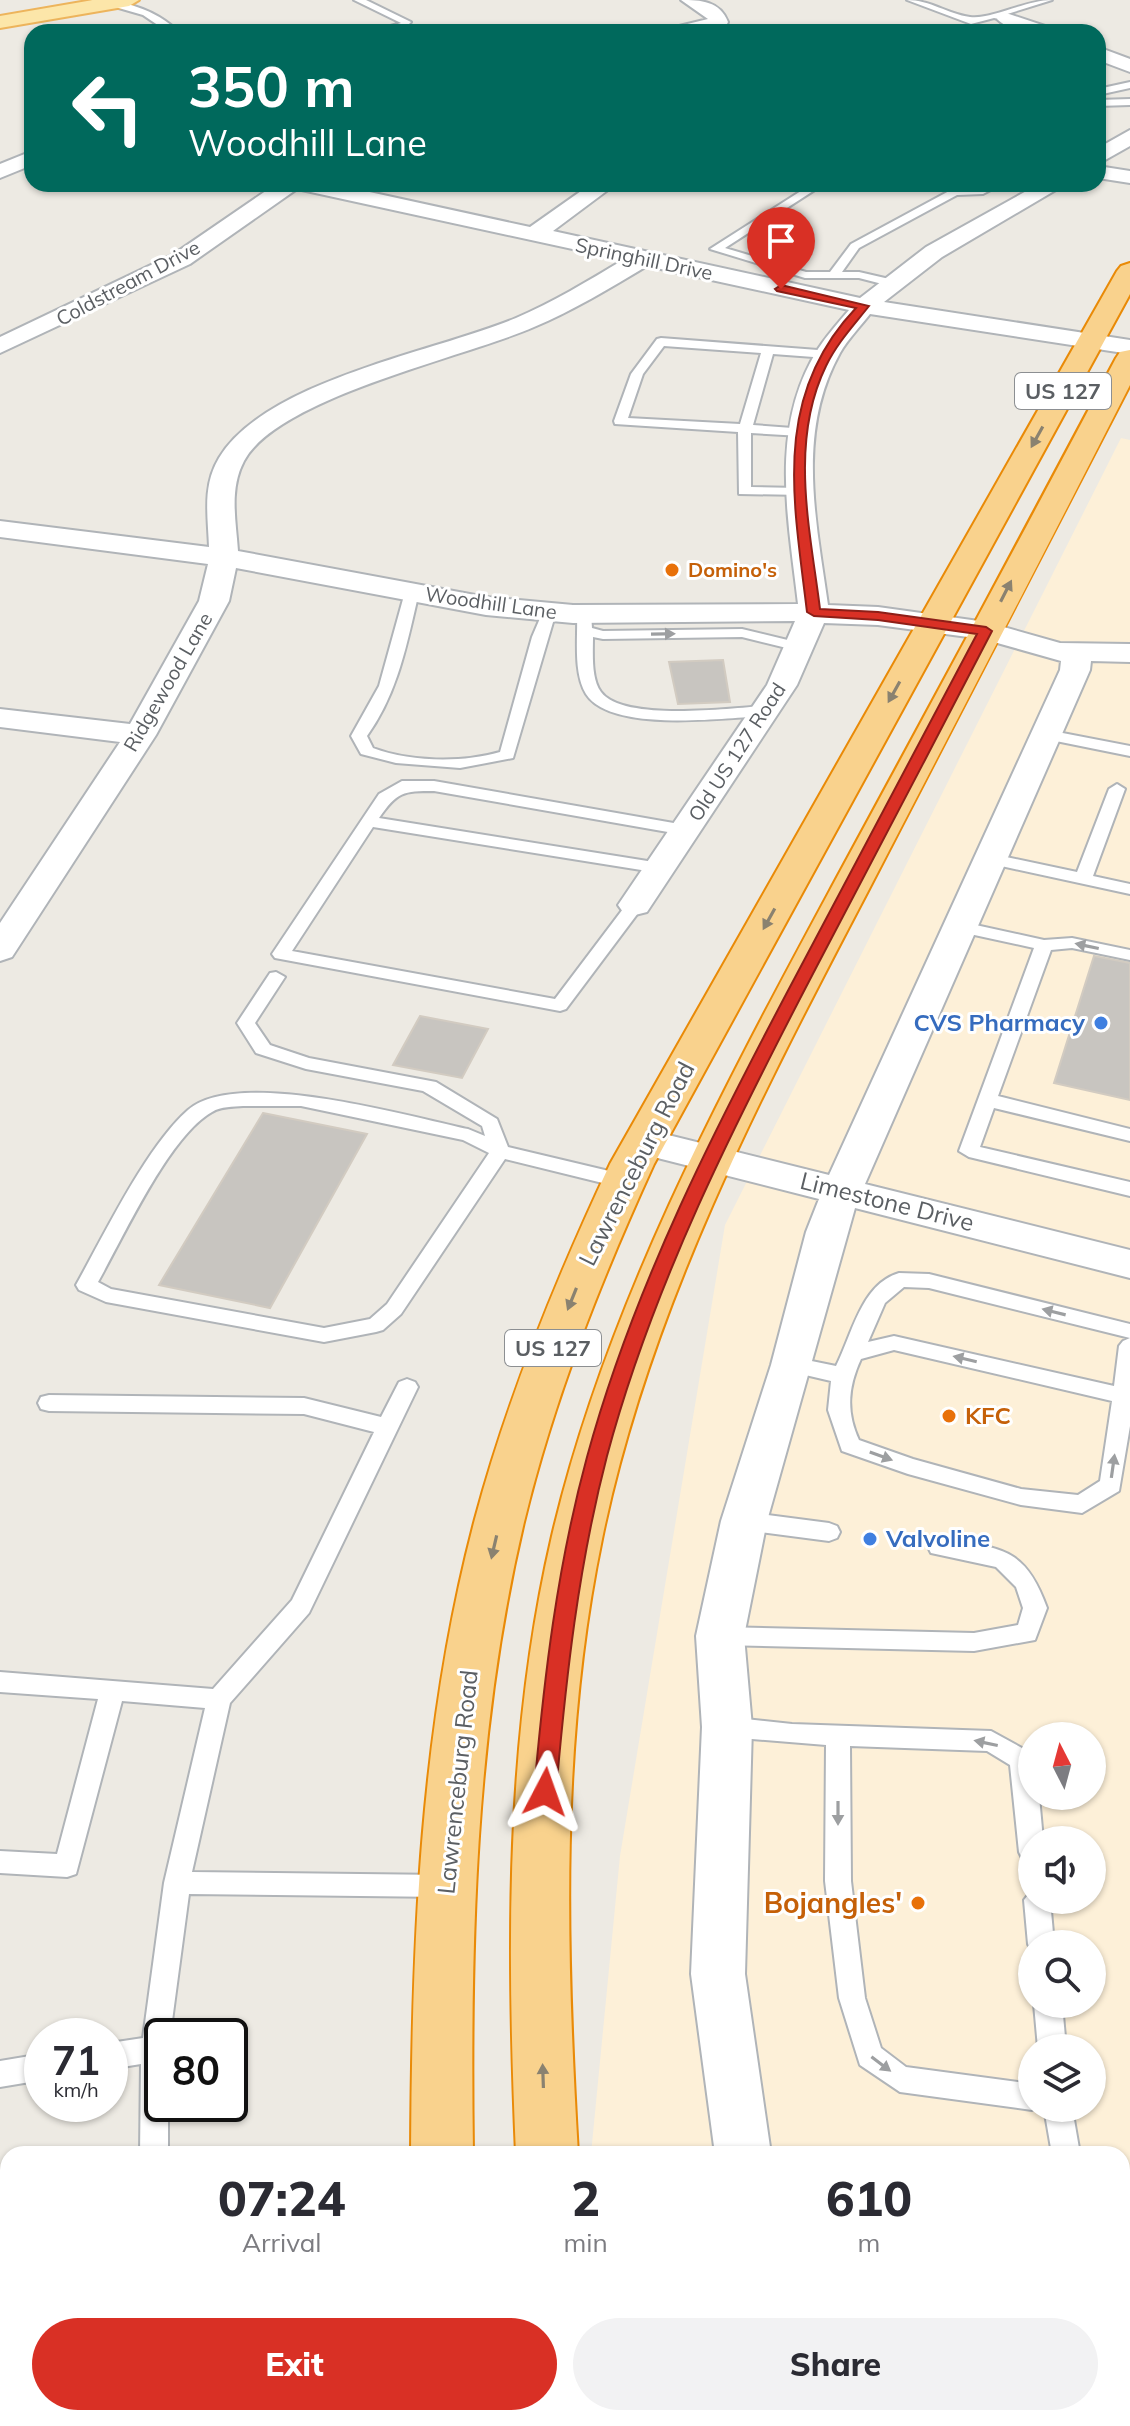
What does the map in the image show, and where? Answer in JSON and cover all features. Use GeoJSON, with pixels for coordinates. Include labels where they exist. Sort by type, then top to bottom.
{"type":"FeatureCollection","features":[{"type":"Feature","properties":{"kind":"highway","name":"Lawrenceburg Road"},"geometry":{"type":"LineString","coordinates":[[442,2146],[441,2046],[447,1886],[459,1743],[472,1655],[505,1499],[546,1366],[589,1256],[634,1161],[931,623],[1130,271]]}},
{"type":"Feature","properties":{"kind":"highway","name":"US 127"},"geometry":{"type":"LineString","coordinates":[[547,2146],[541,1989],[543,1818],[557,1662],[567,1590],[597,1456],[622,1379],[668,1255],[772,1036],[1130,358]]}},
{"type":"Feature","properties":{"kind":"main road"},"geometry":{"type":"LineString","coordinates":[[0,22],[112,1]]}},
{"type":"Feature","properties":{"kind":"street"},"geometry":{"type":"LineString","coordinates":[[690,0],[716,14],[719,22],[711,24]]}},
{"type":"Feature","properties":{"kind":"street"},"geometry":{"type":"LineString","coordinates":[[1001,17],[1021,24]]}},
{"type":"Feature","properties":{"kind":"street"},"geometry":{"type":"LineString","coordinates":[[1106,56],[1130,66]]}},
{"type":"Feature","properties":{"kind":"street"},"geometry":{"type":"LineString","coordinates":[[1106,152],[1130,136]]}},
{"type":"Feature","properties":{"kind":"street"},"geometry":{"type":"LineString","coordinates":[[0,172],[24,161]]}},
{"type":"Feature","properties":{"kind":"street"},"geometry":{"type":"LineString","coordinates":[[1106,173],[1130,177]]}},
{"type":"Feature","properties":{"kind":"street","name":"Coldstream Drive"},"geometry":{"type":"LineString","coordinates":[[0,346],[182,259],[278,192]]}},
{"type":"Feature","properties":{"kind":"street","name":"Springhill Drive"},"geometry":{"type":"LineString","coordinates":[[339,192],[864,306],[1130,347]]}},
{"type":"Feature","properties":{"kind":"street"},"geometry":{"type":"LineString","coordinates":[[533,235],[594,192]]}},
{"type":"Feature","properties":{"kind":"street"},"geometry":{"type":"LineString","coordinates":[[814,612],[799,492],[801,432],[808,398],[827,354],[847,324],[864,306],[934,252],[1041,192]]}},
{"type":"Feature","properties":{"kind":"street","name":"Ridgewood Lane"},"geometry":{"type":"LineString","coordinates":[[0,950],[140,735],[214,601],[224,557],[219,505],[224,474],[241,447],[290,409],[347,383],[524,323],[587,292],[642,259]]}},
{"type":"Feature","properties":{"kind":"street","name":"Woodhill Lane"},"geometry":{"type":"LineString","coordinates":[[0,529],[224,557],[486,606],[549,612],[585,622],[814,612],[986,631],[1059,652],[1130,653]]}},
{"type":"Feature","properties":{"kind":"street","name":"Old US 127 Road"},"geometry":{"type":"LineString","coordinates":[[635,905],[782,685],[814,612]]}},
{"type":"Feature","properties":{"kind":"street"},"geometry":{"type":"LineString","coordinates":[[742,2146],[718,1974],[727,1727],[720,1636],[744,1521],[792,1365],[826,1232],[1047,735],[1075,670],[1077,653]]}},
{"type":"Feature","properties":{"kind":"street"},"geometry":{"type":"LineString","coordinates":[[0,718],[140,735]]}},
{"type":"Feature","properties":{"kind":"street","name":"Limestone Drive"},"geometry":{"type":"LineString","coordinates":[[634,1161],[712,1157],[1130,1264]]}},
{"type":"Feature","properties":{"kind":"lane"},"geometry":{"type":"LineString","coordinates":[[359,0],[405,24]]}},
{"type":"Feature","properties":{"kind":"lane"},"geometry":{"type":"LineString","coordinates":[[912,0],[971,21],[1001,17],[1047,0]]}},
{"type":"Feature","properties":{"kind":"lane"},"geometry":{"type":"LineString","coordinates":[[112,1],[151,14],[164,24]]}},
{"type":"Feature","properties":{"kind":"lane"},"geometry":{"type":"LineString","coordinates":[[1106,90],[1130,85]]}},
{"type":"Feature","properties":{"kind":"lane"},"geometry":{"type":"LineString","coordinates":[[1106,103],[1130,102]]}},
{"type":"Feature","properties":{"kind":"lane"},"geometry":{"type":"LineString","coordinates":[[806,192],[716,249],[805,275],[859,275],[894,283]]}},
{"type":"Feature","properties":{"kind":"lane"},"geometry":{"type":"LineString","coordinates":[[833,275],[855,246],[955,192],[979,192]]}},
{"type":"Feature","properties":{"kind":"lane"},"geometry":{"type":"LineString","coordinates":[[801,432],[620,421],[637,374],[661,342],[827,354]]}},
{"type":"Feature","properties":{"kind":"lane"},"geometry":{"type":"LineString","coordinates":[[768,350],[745,429],[744,491],[799,492]]}},
{"type":"Feature","properties":{"kind":"lane"},"geometry":{"type":"LineString","coordinates":[[412,592],[393,671],[369,724],[359,736],[367,751],[380,756],[464,764],[491,761],[507,755],[549,612]]}},
{"type":"Feature","properties":{"kind":"lane"},"geometry":{"type":"LineString","coordinates":[[585,622],[603,635],[742,633],[799,647]]}},
{"type":"Feature","properties":{"kind":"lane"},"geometry":{"type":"LineString","coordinates":[[585,622],[593,693],[607,706],[646,714],[765,711]]}},
{"type":"Feature","properties":{"kind":"lane"},"geometry":{"type":"LineString","coordinates":[[1047,735],[1130,751]]}},
{"type":"Feature","properties":{"kind":"lane"},"geometry":{"type":"LineString","coordinates":[[635,905],[560,1005],[281,954],[385,797],[402,786],[434,786],[685,830]]}},
{"type":"Feature","properties":{"kind":"lane"},"geometry":{"type":"LineString","coordinates":[[1083,879],[1117,789]]}},
{"type":"Feature","properties":{"kind":"lane"},"geometry":{"type":"LineString","coordinates":[[370,822],[660,868]]}},
{"type":"Feature","properties":{"kind":"lane"},"geometry":{"type":"LineString","coordinates":[[992,859],[1130,889]]}},
{"type":"Feature","properties":{"kind":"lane"},"geometry":{"type":"LineString","coordinates":[[962,927],[1044,945],[1072,943],[1130,955]]}},
{"type":"Feature","properties":{"kind":"lane"},"geometry":{"type":"LineString","coordinates":[[1044,945],[969,1151],[1130,1189]]}},
{"type":"Feature","properties":{"kind":"lane"},"geometry":{"type":"LineString","coordinates":[[276,977],[246,1023],[263,1049],[306,1063],[429,1086],[490,1123],[500,1151]]}},
{"type":"Feature","properties":{"kind":"lane"},"geometry":{"type":"LineString","coordinates":[[500,1151],[394,1309],[376,1325],[324,1335],[106,1295],[86,1285],[175,1135],[207,1105],[231,1101],[301,1100],[468,1135],[500,1151],[634,1161]]}},
{"type":"Feature","properties":{"kind":"lane"},"geometry":{"type":"LineString","coordinates":[[988,1100],[1130,1135]]}},
{"type":"Feature","properties":{"kind":"lane"},"geometry":{"type":"LineString","coordinates":[[1130,1331],[929,1281],[899,1280],[876,1299],[842,1375],[837,1419],[850,1445],[908,1466],[1021,1497],[1082,1504],[1111,1485],[1130,1346]]}},
{"type":"Feature","properties":{"kind":"lane"},"geometry":{"type":"LineString","coordinates":[[853,1354],[894,1343],[1123,1396]]}},
{"type":"Feature","properties":{"kind":"lane"},"geometry":{"type":"LineString","coordinates":[[792,1365],[842,1375]]}},
{"type":"Feature","properties":{"kind":"lane"},"geometry":{"type":"LineString","coordinates":[[159,2018],[177,1883],[219,1699],[301,1606],[407,1387]]}},
{"type":"Feature","properties":{"kind":"lane"},"geometry":{"type":"LineString","coordinates":[[49,1403],[304,1406],[388,1427]]}},
{"type":"Feature","properties":{"kind":"lane"},"geometry":{"type":"LineString","coordinates":[[744,1521],[829,1532]]}},
{"type":"Feature","properties":{"kind":"lane"},"geometry":{"type":"LineString","coordinates":[[720,1636],[974,1642],[1027,1633],[1035,1608],[1026,1582],[1003,1559],[939,1547]]}},
{"type":"Feature","properties":{"kind":"lane"},"geometry":{"type":"LineString","coordinates":[[0,1682],[219,1699]]}},
{"type":"Feature","properties":{"kind":"lane"},"geometry":{"type":"LineString","coordinates":[[0,1862],[67,1866],[112,1691]]}},
{"type":"Feature","properties":{"kind":"lane"},"geometry":{"type":"LineString","coordinates":[[727,1727],[991,1741],[1022,1760],[1029,1826]]}},
{"type":"Feature","properties":{"kind":"lane"},"geometry":{"type":"LineString","coordinates":[[838,1735],[838,1881],[852,1998],[870,2056],[900,2079],[1018,2095]]}},
{"type":"Feature","properties":{"kind":"lane"},"geometry":{"type":"LineString","coordinates":[[177,1883],[447,1886]]}},
{"type":"Feature","properties":{"kind":"lane"},"geometry":{"type":"LineString","coordinates":[[0,2074],[24,2070]]}},
{"type":"Feature","properties":{"kind":"lane"},"geometry":{"type":"LineString","coordinates":[[154,2122],[154,2146]]}},
{"type":"Feature","properties":{"kind":"lane"},"geometry":{"type":"LineString","coordinates":[[1060,2122],[1065,2146]]}},
{"type":"Feature","properties":{"kind":"shaded area"},"geometry":{"type":"Polygon","coordinates":[[[1121,438],[1130,440],[1130,2146],[592,2146],[620,1856],[725,1225],[1121,438]]]}},
{"type":"Feature","properties":{"kind":"building"},"geometry":{"type":"Polygon","coordinates":[[[723,660],[730,702],[678,704],[669,662],[723,660]]]}},
{"type":"Feature","properties":{"kind":"building","name":"CVS Pharmacy"},"geometry":{"type":"Polygon","coordinates":[[[1094,956],[1130,963],[1130,1100],[1054,1083],[1094,956]]]}},
{"type":"Feature","properties":{"kind":"building"},"geometry":{"type":"Polygon","coordinates":[[[420,1016],[488,1029],[462,1078],[393,1065],[420,1016]]]}},
{"type":"Feature","properties":{"kind":"building"},"geometry":{"type":"Polygon","coordinates":[[[263,1113],[367,1134],[270,1308],[159,1285],[263,1113]]]}},
{"type":"Feature","properties":{"kind":"place","name":"Domino's"},"geometry":{"type":"Point","coordinates":[672,570]}},
{"type":"Feature","properties":{"kind":"place","name":"CVS Pharmacy"},"geometry":{"type":"Point","coordinates":[1101,1023]}},
{"type":"Feature","properties":{"kind":"place","name":"KFC"},"geometry":{"type":"Point","coordinates":[949,1416]}},
{"type":"Feature","properties":{"kind":"place","name":"Valvoline"},"geometry":{"type":"Point","coordinates":[870,1539]}},
{"type":"Feature","properties":{"kind":"place","name":"Bojangles'"},"geometry":{"type":"Point","coordinates":[918,1903]}},
{"type":"Feature","properties":{"kind":"route"},"geometry":{"type":"LineString","coordinates":[[545,1792],[567,1590],[597,1456],[637,1336],[679,1229],[712,1157],[772,1036],[986,631],[878,616],[814,612],[799,492],[800,435],[808,398],[821,366],[847,324],[864,306],[781,289]]}}]}
